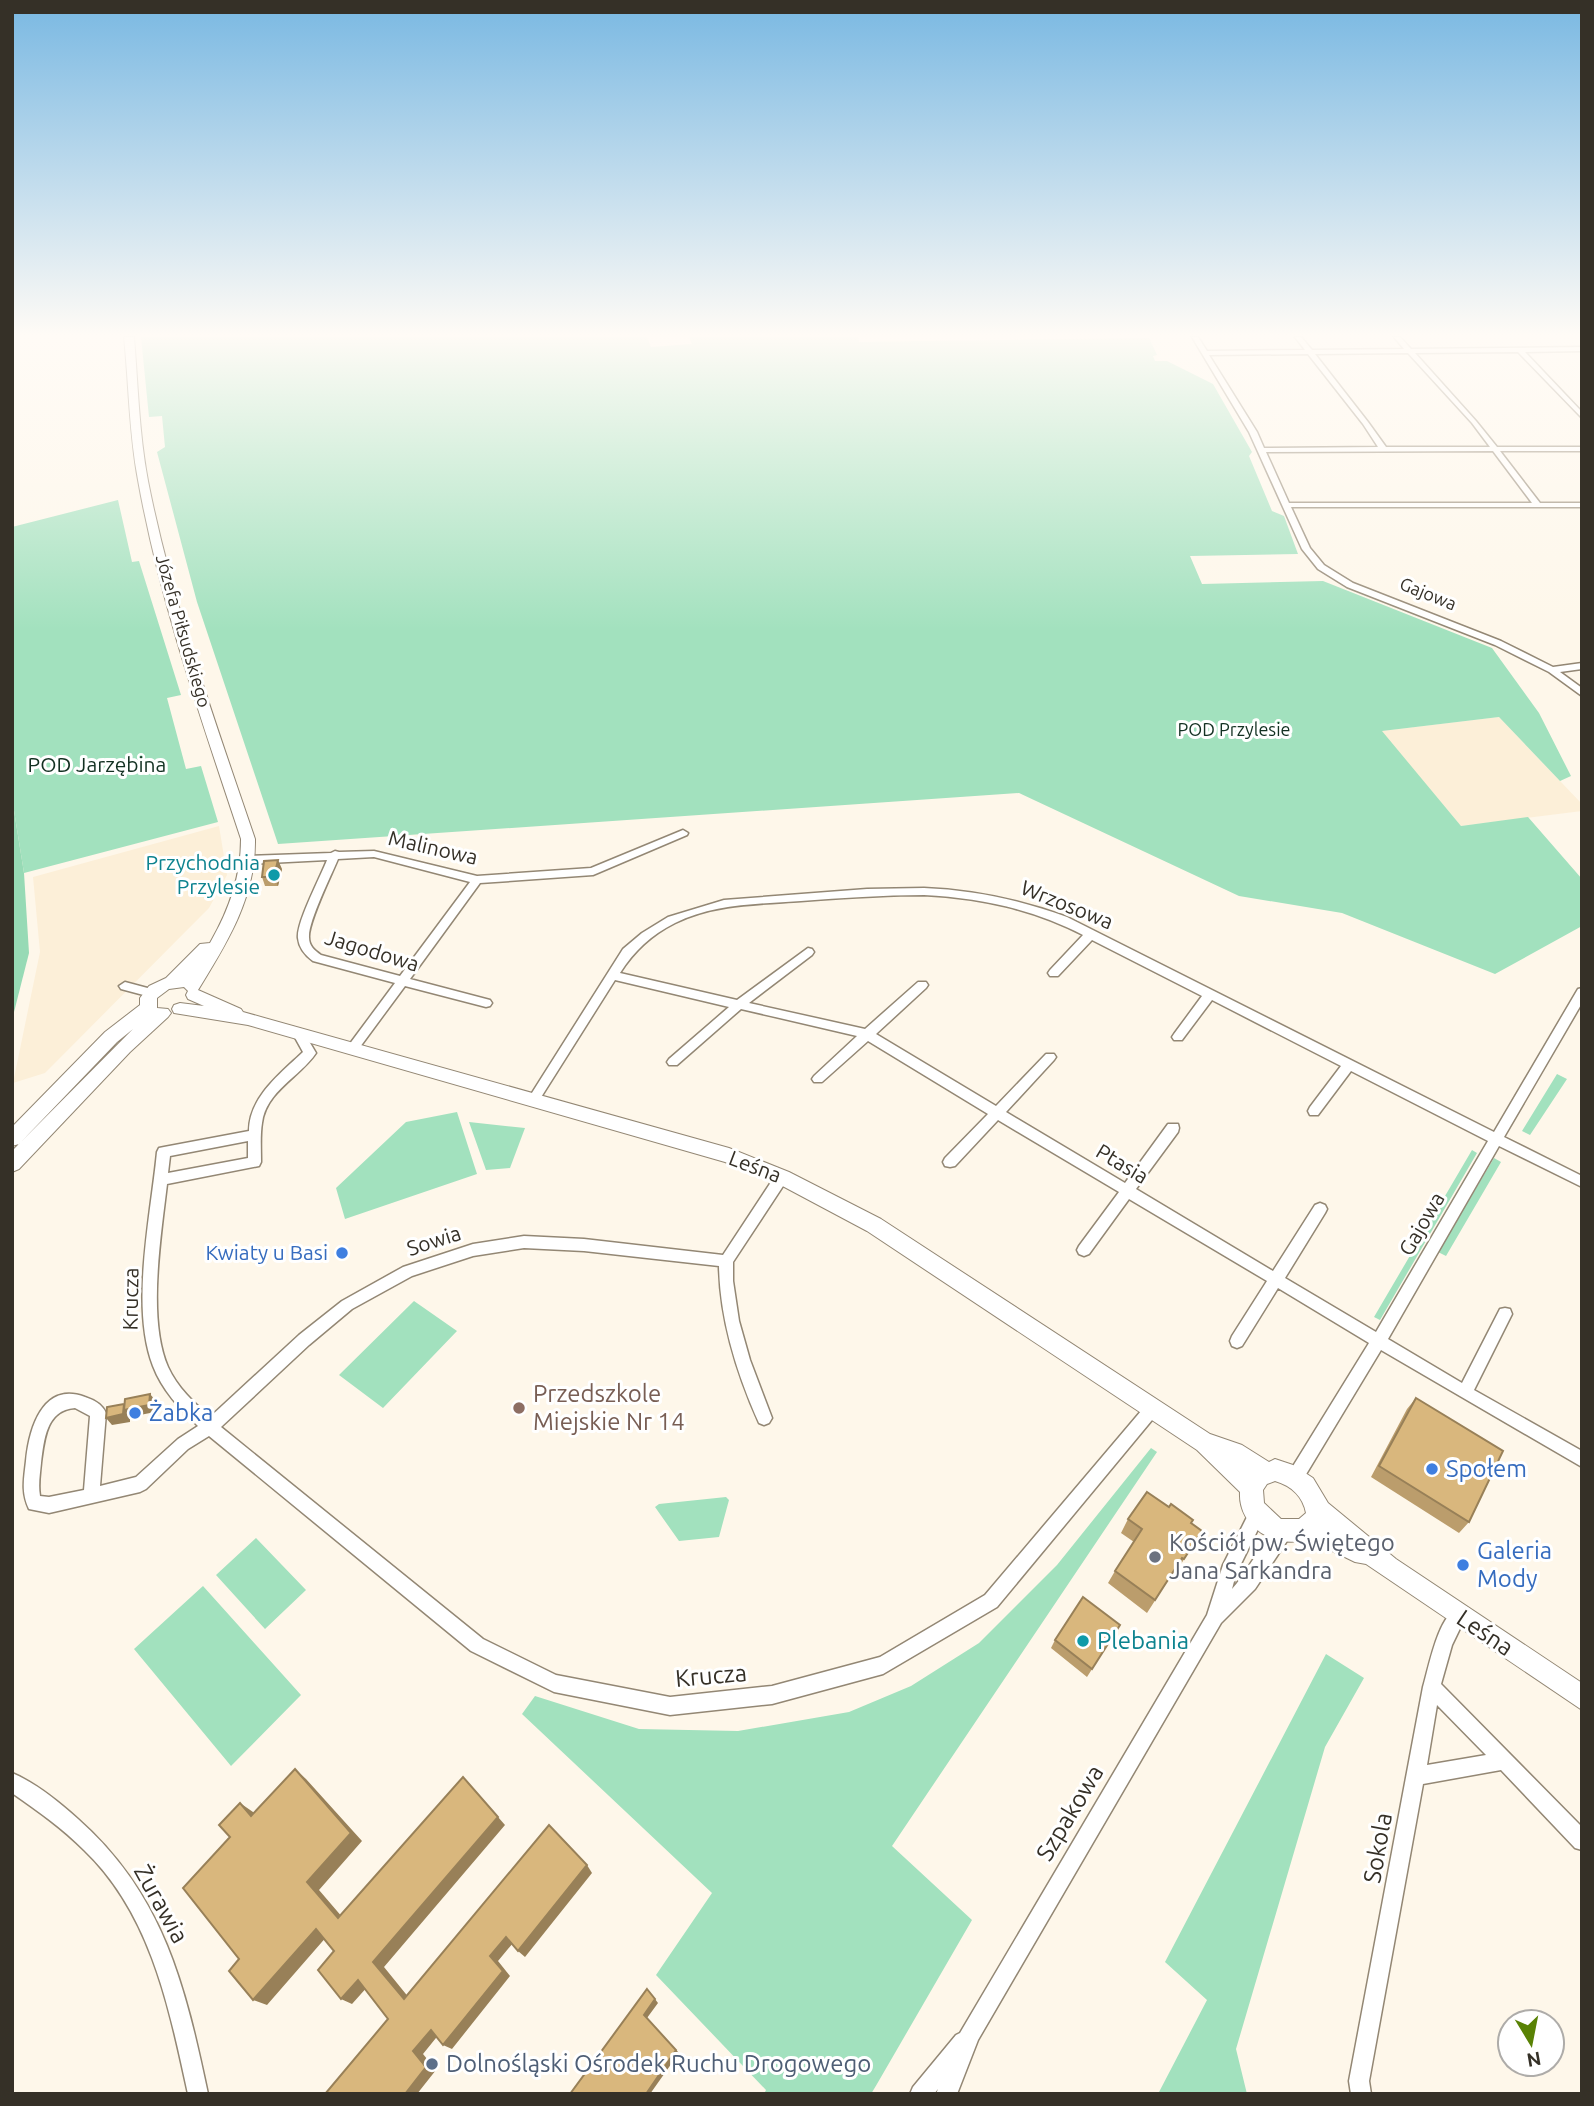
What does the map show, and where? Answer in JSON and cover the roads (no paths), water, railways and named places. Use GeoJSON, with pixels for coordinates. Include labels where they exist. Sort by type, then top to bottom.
{"type":"FeatureCollection","features":[{"type":"Feature","properties":{"kind":"street","name":"Józefa Piłsudskiego"},"geometry":{"type":"LineString","coordinates":[[137,435],[146,495],[170,594],[248,839],[250,860],[243,890],[193,991],[180,1009]]}},
{"type":"Feature","properties":{"kind":"street","name":"Gajowa"},"geometry":{"type":"LineString","coordinates":[[1253,435],[1309,554],[1329,573],[1350,585],[1499,643],[1552,670],[1582,693]]}},
{"type":"Feature","properties":{"kind":"street"},"geometry":{"type":"LineString","coordinates":[[1374,435],[1383,449]]}},
{"type":"Feature","properties":{"kind":"street"},"geometry":{"type":"LineString","coordinates":[[1482,435],[1538,505]]}},
{"type":"Feature","properties":{"kind":"street"},"geometry":{"type":"LineString","coordinates":[[1261,450],[1582,450]]}},
{"type":"Feature","properties":{"kind":"street"},"geometry":{"type":"LineString","coordinates":[[1287,505],[1582,505]]}},
{"type":"Feature","properties":{"kind":"street"},"geometry":{"type":"LineString","coordinates":[[1552,670],[1582,666]]}},
{"type":"Feature","properties":{"kind":"street","name":"Malinowa"},"geometry":{"type":"LineString","coordinates":[[250,860],[374,854],[477,880],[593,871],[683,833]]}},
{"type":"Feature","properties":{"kind":"street","name":"Jagodowa"},"geometry":{"type":"LineString","coordinates":[[335,854],[304,929],[302,938],[308,952],[317,958],[486,1003]]}},
{"type":"Feature","properties":{"kind":"street"},"geometry":{"type":"LineString","coordinates":[[353,1048],[477,880]]}},
{"type":"Feature","properties":{"kind":"street","name":"Wrzosowa"},"geometry":{"type":"LineString","coordinates":[[534,1099],[627,952],[658,927],[697,911],[743,902],[912,890],[956,892],[1031,907],[1091,934],[1582,1182]]}},
{"type":"Feature","properties":{"kind":"street","name":"Józefa Piłsudskiego"},"geometry":{"type":"LineString","coordinates":[[154,1004],[172,982],[200,956],[230,917]]}},
{"type":"Feature","properties":{"kind":"street"},"geometry":{"type":"LineString","coordinates":[[1054,973],[1091,934]]}},
{"type":"Feature","properties":{"kind":"street"},"geometry":{"type":"LineString","coordinates":[[673,1062],[741,1003],[808,952]]}},
{"type":"Feature","properties":{"kind":"street","name":"Ptasia"},"geometry":{"type":"LineString","coordinates":[[611,975],[866,1034],[1127,1192],[1582,1460]]}},
{"type":"Feature","properties":{"kind":"street","name":"Leśna"},"geometry":{"type":"LineString","coordinates":[[172,982],[183,982],[193,991],[248,1019]]}},
{"type":"Feature","properties":{"kind":"street"},"geometry":{"type":"LineString","coordinates":[[818,1079],[922,985]]}},
{"type":"Feature","properties":{"kind":"street"},"geometry":{"type":"LineString","coordinates":[[125,986],[154,1004],[180,1009]]}},
{"type":"Feature","properties":{"kind":"street","name":"Gajowa"},"geometry":{"type":"LineString","coordinates":[[1296,1476],[1582,992]]}},
{"type":"Feature","properties":{"kind":"street"},"geometry":{"type":"LineString","coordinates":[[1178,1037],[1210,994]]}},
{"type":"Feature","properties":{"kind":"street"},"geometry":{"type":"LineString","coordinates":[[12,1139],[111,1037],[154,1004]]}},
{"type":"Feature","properties":{"kind":"street"},"geometry":{"type":"LineString","coordinates":[[12,1164],[124,1047],[154,1004]]}},
{"type":"Feature","properties":{"kind":"street","name":"Leśna"},"geometry":{"type":"LineString","coordinates":[[180,1009],[248,1019],[353,1048],[729,1156],[782,1177],[874,1226],[1258,1480]]}},
{"type":"Feature","properties":{"kind":"street"},"geometry":{"type":"LineString","coordinates":[[161,1180],[254,1162],[253,1121],[258,1108],[310,1053],[299,1034]]}},
{"type":"Feature","properties":{"kind":"street"},"geometry":{"type":"LineString","coordinates":[[950,1161],[1050,1057]]}},
{"type":"Feature","properties":{"kind":"street"},"geometry":{"type":"LineString","coordinates":[[1314,1111],[1349,1064]]}},
{"type":"Feature","properties":{"kind":"street"},"geometry":{"type":"LineString","coordinates":[[1084,1250],[1173,1128]]}},
{"type":"Feature","properties":{"kind":"street","name":"Krucza"},"geometry":{"type":"LineString","coordinates":[[255,1135],[164,1152],[150,1305],[152,1335],[161,1366],[180,1399],[210,1427],[477,1645],[554,1683],[670,1706],[772,1695],[883,1665],[991,1601],[1152,1409]]}},
{"type":"Feature","properties":{"kind":"street"},"geometry":{"type":"LineString","coordinates":[[764,1418],[736,1342],[725,1284],[726,1261],[782,1177]]}},
{"type":"Feature","properties":{"kind":"street"},"geometry":{"type":"LineString","coordinates":[[1237,1342],[1320,1209]]}},
{"type":"Feature","properties":{"kind":"street","name":"Sowia"},"geometry":{"type":"LineString","coordinates":[[210,1427],[346,1305],[408,1271],[473,1250],[524,1242],[584,1245],[726,1261]]}},
{"type":"Feature","properties":{"kind":"street"},"geometry":{"type":"LineString","coordinates":[[1465,1393],[1505,1314]]}},
{"type":"Feature","properties":{"kind":"street"},"geometry":{"type":"LineString","coordinates":[[90,1496],[98,1413],[88,1403],[73,1400],[57,1405],[42,1421],[36,1438],[30,1494],[36,1503],[49,1505],[90,1496],[140,1484],[183,1444],[210,1427]]}},
{"type":"Feature","properties":{"kind":"street"},"geometry":{"type":"LineString","coordinates":[[1275,1470],[1296,1476],[1311,1490],[1303,1523],[1275,1529],[1258,1515],[1252,1506],[1258,1480],[1275,1470]]}},
{"type":"Feature","properties":{"kind":"street","name":"Szpakowa"},"geometry":{"type":"LineString","coordinates":[[1214,1619],[1229,1571],[1258,1515]]}},
{"type":"Feature","properties":{"kind":"street","name":"Leśna"},"geometry":{"type":"LineString","coordinates":[[1303,1523],[1388,1567],[1582,1698]]}},
{"type":"Feature","properties":{"kind":"street","name":"Szpakowa"},"geometry":{"type":"LineString","coordinates":[[946,2094],[970,2034],[1214,1619],[1248,1583],[1278,1539],[1303,1523]]}},
{"type":"Feature","properties":{"kind":"street","name":"Sokola"},"geometry":{"type":"LineString","coordinates":[[1361,2094],[1359,2081],[1432,1687],[1444,1642],[1458,1616]]}},
{"type":"Feature","properties":{"kind":"street"},"geometry":{"type":"LineString","coordinates":[[1432,1687],[1582,1841]]}},
{"type":"Feature","properties":{"kind":"street"},"geometry":{"type":"LineString","coordinates":[[1416,1776],[1503,1761]]}},
{"type":"Feature","properties":{"kind":"street","name":"Żurawia"},"geometry":{"type":"LineString","coordinates":[[12,1782],[47,1803],[91,1840],[128,1886],[150,1924],[172,1977],[198,2094]]}},
{"type":"Feature","properties":{"kind":"street","name":"Szpakowa"},"geometry":{"type":"LineString","coordinates":[[920,2094],[970,2034]]}},
{"type":"Feature","properties":{"kind":"place","name":"Przychodnia Przylesie"},"geometry":{"type":"Point","coordinates":[274,875]}},
{"type":"Feature","properties":{"kind":"place","name":"Kwiaty u Basi"},"geometry":{"type":"Point","coordinates":[342,1253]}},
{"type":"Feature","properties":{"kind":"place","name":"Przedszkole Miejskie Nr 14"},"geometry":{"type":"Point","coordinates":[519,1408]}},
{"type":"Feature","properties":{"kind":"place","name":"Żabka"},"geometry":{"type":"Point","coordinates":[135,1413]}},
{"type":"Feature","properties":{"kind":"place","name":"Społem"},"geometry":{"type":"Point","coordinates":[1432,1469]}},
{"type":"Feature","properties":{"kind":"place","name":"Kościół pw. Świętego Jana Sarkandra"},"geometry":{"type":"Point","coordinates":[1155,1557]}},
{"type":"Feature","properties":{"kind":"place","name":"Galeria Mody"},"geometry":{"type":"Point","coordinates":[1463,1565]}},
{"type":"Feature","properties":{"kind":"place","name":"Plebania"},"geometry":{"type":"Point","coordinates":[1083,1641]}},
{"type":"Feature","properties":{"kind":"place","name":"Dolnośląski Ośrodek Ruchu Drogowego"},"geometry":{"type":"Point","coordinates":[432,2064]}},
{"type":"Feature","properties":{"kind":"park label","name":"POD Przylesie"},"geometry":{"type":"Point","coordinates":[1234,730]}},
{"type":"Feature","properties":{"kind":"park label","name":"POD Jarzębina"},"geometry":{"type":"Point","coordinates":[97,765]}}]}
